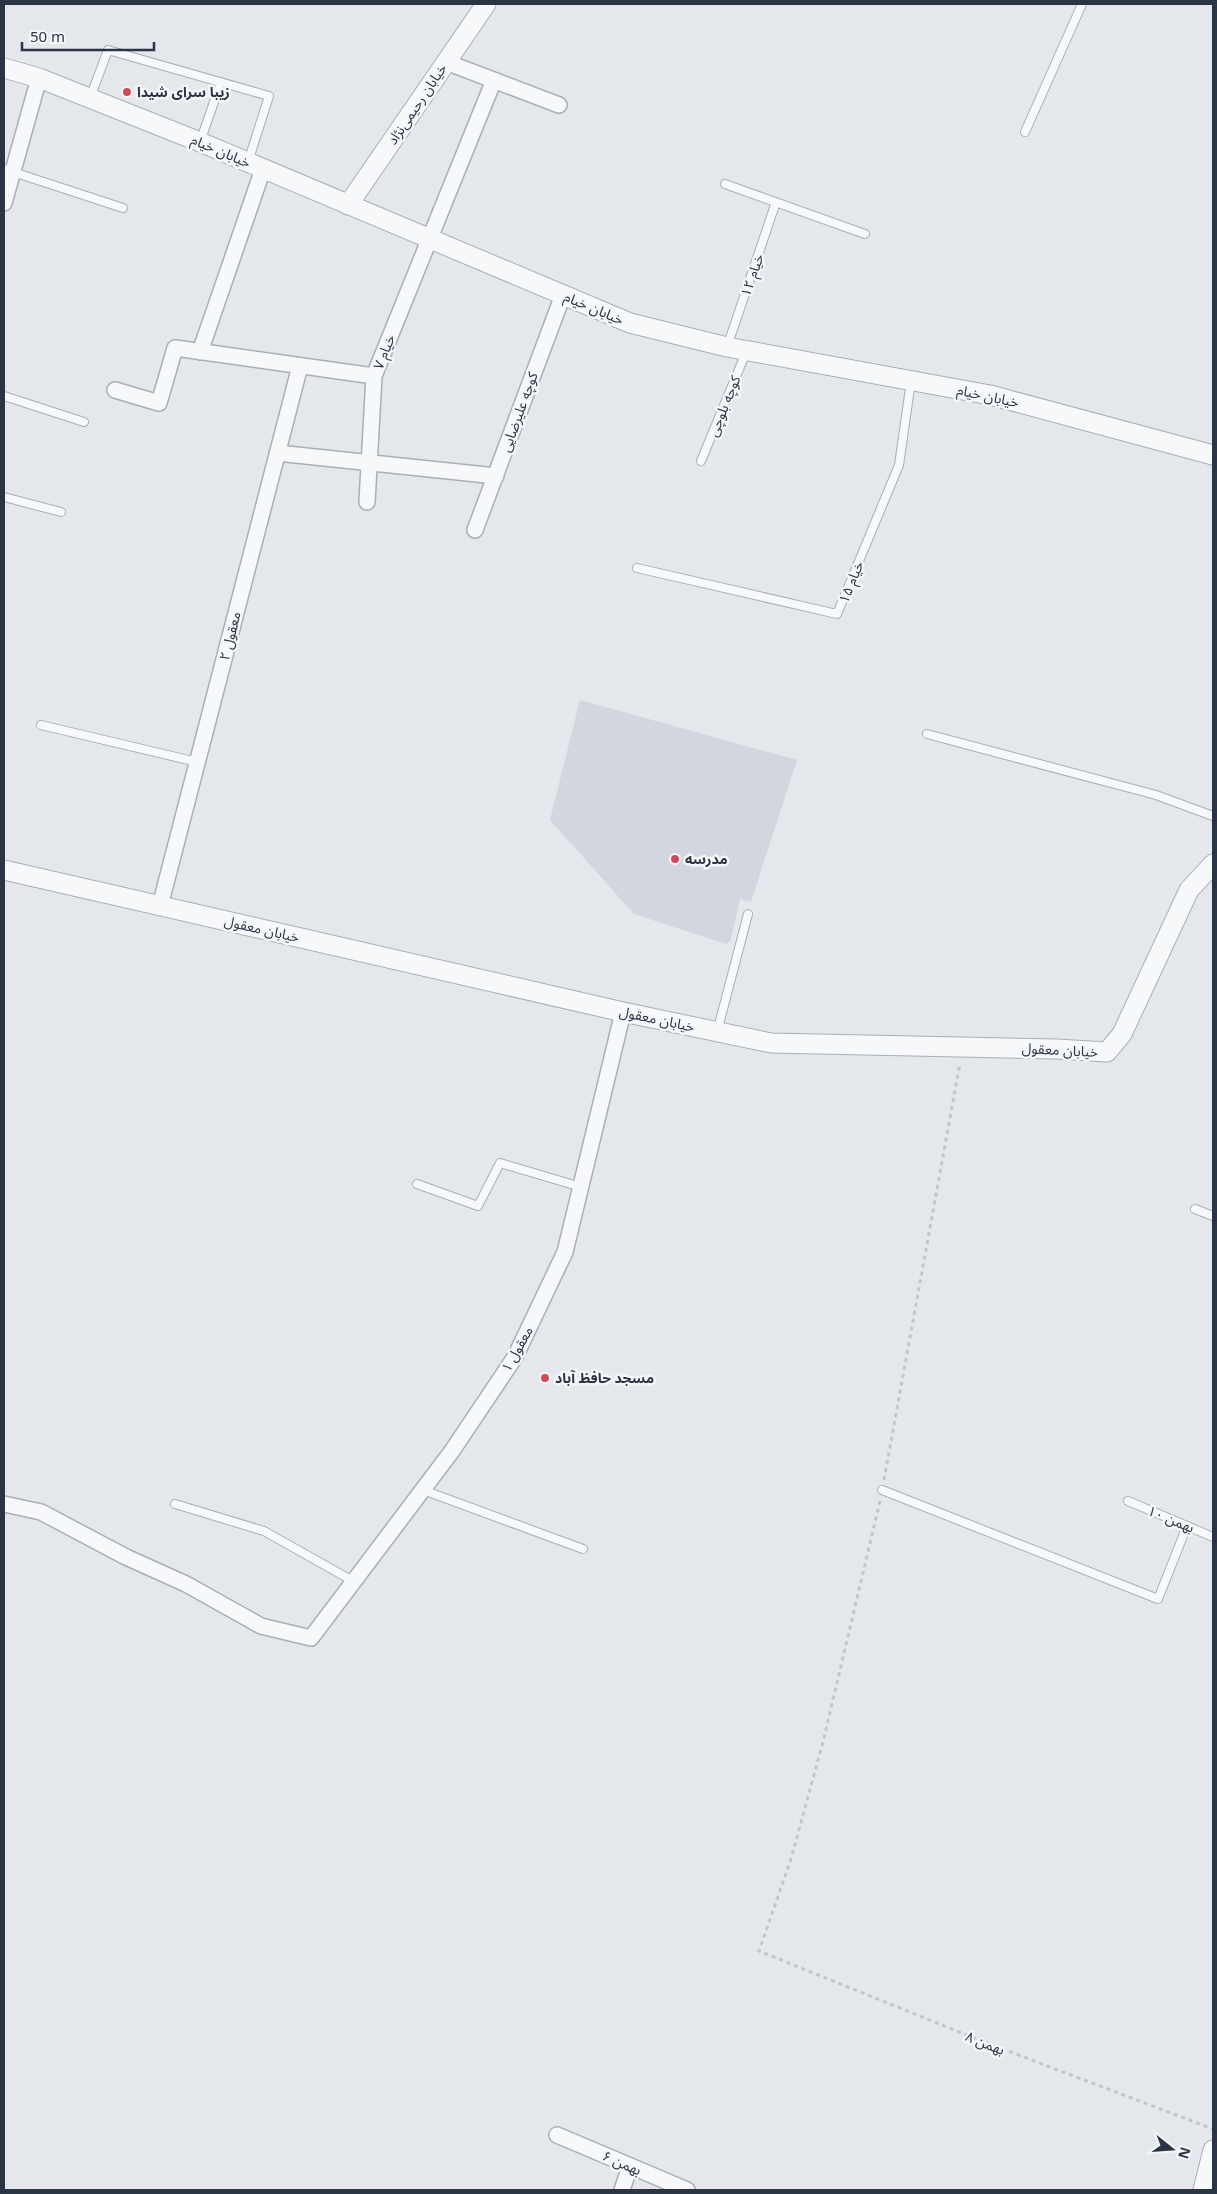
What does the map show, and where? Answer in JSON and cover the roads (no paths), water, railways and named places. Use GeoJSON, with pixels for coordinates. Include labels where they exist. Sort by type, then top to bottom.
{"type":"FeatureCollection","features":[{"type":"Feature","properties":{"kind":"street","name":"خیابان رحیمی‌نژاد"},"geometry":{"type":"LineString","coordinates":[[348,205],[486,4]]}},
{"type":"Feature","properties":{"kind":"street"},"geometry":{"type":"LineString","coordinates":[[446,62],[559,105]]}},
{"type":"Feature","properties":{"kind":"street","name":"خیابان خیام"},"geometry":{"type":"LineString","coordinates":[[4,68],[39,78],[200,142],[630,323],[727,347],[990,395],[1213,455]]}},
{"type":"Feature","properties":{"kind":"street"},"geometry":{"type":"LineString","coordinates":[[4,203],[8,171],[39,78]]}},
{"type":"Feature","properties":{"kind":"street","name":"خیام ۷"},"geometry":{"type":"LineString","coordinates":[[366,502],[374,376],[494,80]]}},
{"type":"Feature","properties":{"kind":"street"},"geometry":{"type":"LineString","coordinates":[[200,352],[256,166]]}},
{"type":"Feature","properties":{"kind":"street","name":"کوچه علیرضایی"},"geometry":{"type":"LineString","coordinates":[[475,530],[563,295]]}},
{"type":"Feature","properties":{"kind":"street"},"geometry":{"type":"LineString","coordinates":[[115,390],[159,403],[175,348],[374,376]]}},
{"type":"Feature","properties":{"kind":"street","name":"معقول ۲"},"geometry":{"type":"LineString","coordinates":[[160,906],[300,366]]}},
{"type":"Feature","properties":{"kind":"street"},"geometry":{"type":"LineString","coordinates":[[277,453],[496,476]]}},
{"type":"Feature","properties":{"kind":"street","name":"خیابان معقول"},"geometry":{"type":"LineString","coordinates":[[4,870],[623,1012],[771,1043],[1107,1052],[1122,1034],[1189,890],[1213,864]]}},
{"type":"Feature","properties":{"kind":"street","name":"معقول ۱"},"geometry":{"type":"LineString","coordinates":[[4,1504],[41,1512],[126,1557],[186,1584],[261,1626],[311,1638],[452,1451],[515,1357],[565,1252],[623,1012]]}},
{"type":"Feature","properties":{"kind":"street","name":"بهمن ۶"},"geometry":{"type":"LineString","coordinates":[[557,2136],[687,2190]]}},
{"type":"Feature","properties":{"kind":"street"},"geometry":{"type":"LineString","coordinates":[[1203,2190],[1213,2150]]}},
{"type":"Feature","properties":{"kind":"street"},"geometry":{"type":"LineString","coordinates":[[622,2190],[630,2166]]}},
{"type":"Feature","properties":{"kind":"lane"},"geometry":{"type":"LineString","coordinates":[[1025,132],[1082,4]]}},
{"type":"Feature","properties":{"kind":"lane"},"geometry":{"type":"LineString","coordinates":[[90,98],[108,50],[268,96],[256,166]]}},
{"type":"Feature","properties":{"kind":"lane"},"geometry":{"type":"LineString","coordinates":[[200,142],[221,82]]}},
{"type":"Feature","properties":{"kind":"lane"},"geometry":{"type":"LineString","coordinates":[[8,171],[123,208]]}},
{"type":"Feature","properties":{"kind":"lane"},"geometry":{"type":"LineString","coordinates":[[725,184],[865,234]]}},
{"type":"Feature","properties":{"kind":"lane","name":"خیام ۱۲"},"geometry":{"type":"LineString","coordinates":[[727,347],[776,202]]}},
{"type":"Feature","properties":{"kind":"lane","name":"کوچه بلوچی"},"geometry":{"type":"LineString","coordinates":[[701,461],[747,350]]}},
{"type":"Feature","properties":{"kind":"lane","name":"خیام ۱۵"},"geometry":{"type":"LineString","coordinates":[[637,568],[837,614],[899,465],[911,381]]}},
{"type":"Feature","properties":{"kind":"lane"},"geometry":{"type":"LineString","coordinates":[[4,396],[84,422]]}},
{"type":"Feature","properties":{"kind":"lane"},"geometry":{"type":"LineString","coordinates":[[4,497],[61,512]]}},
{"type":"Feature","properties":{"kind":"lane"},"geometry":{"type":"LineString","coordinates":[[41,725],[197,762]]}},
{"type":"Feature","properties":{"kind":"lane"},"geometry":{"type":"LineString","coordinates":[[926,734],[1156,795],[1213,816]]}},
{"type":"Feature","properties":{"kind":"lane"},"geometry":{"type":"LineString","coordinates":[[717,1032],[748,914]]}},
{"type":"Feature","properties":{"kind":"lane"},"geometry":{"type":"LineString","coordinates":[[418,1184],[478,1206],[500,1163],[581,1187]]}},
{"type":"Feature","properties":{"kind":"lane"},"geometry":{"type":"LineString","coordinates":[[1195,1209],[1213,1216]]}},
{"type":"Feature","properties":{"kind":"lane"},"geometry":{"type":"LineString","coordinates":[[423,1490],[583,1549]]}},
{"type":"Feature","properties":{"kind":"lane"},"geometry":{"type":"LineString","coordinates":[[882,1490],[1158,1599],[1187,1526]]}},
{"type":"Feature","properties":{"kind":"lane","name":"بهمن ۱۰"},"geometry":{"type":"LineString","coordinates":[[1128,1502],[1213,1537]]}},
{"type":"Feature","properties":{"kind":"lane"},"geometry":{"type":"LineString","coordinates":[[175,1504],[264,1531],[353,1581]]}},
{"type":"Feature","properties":{"kind":"place","name":"زیبا سرای شیدا"},"geometry":{"type":"Point","coordinates":[127,92]}},
{"type":"Feature","properties":{"kind":"place","name":"مدرسه"},"geometry":{"type":"Point","coordinates":[675,859]}},
{"type":"Feature","properties":{"kind":"place","name":"مسجد حافظ آباد"},"geometry":{"type":"Point","coordinates":[545,1378]}}]}
